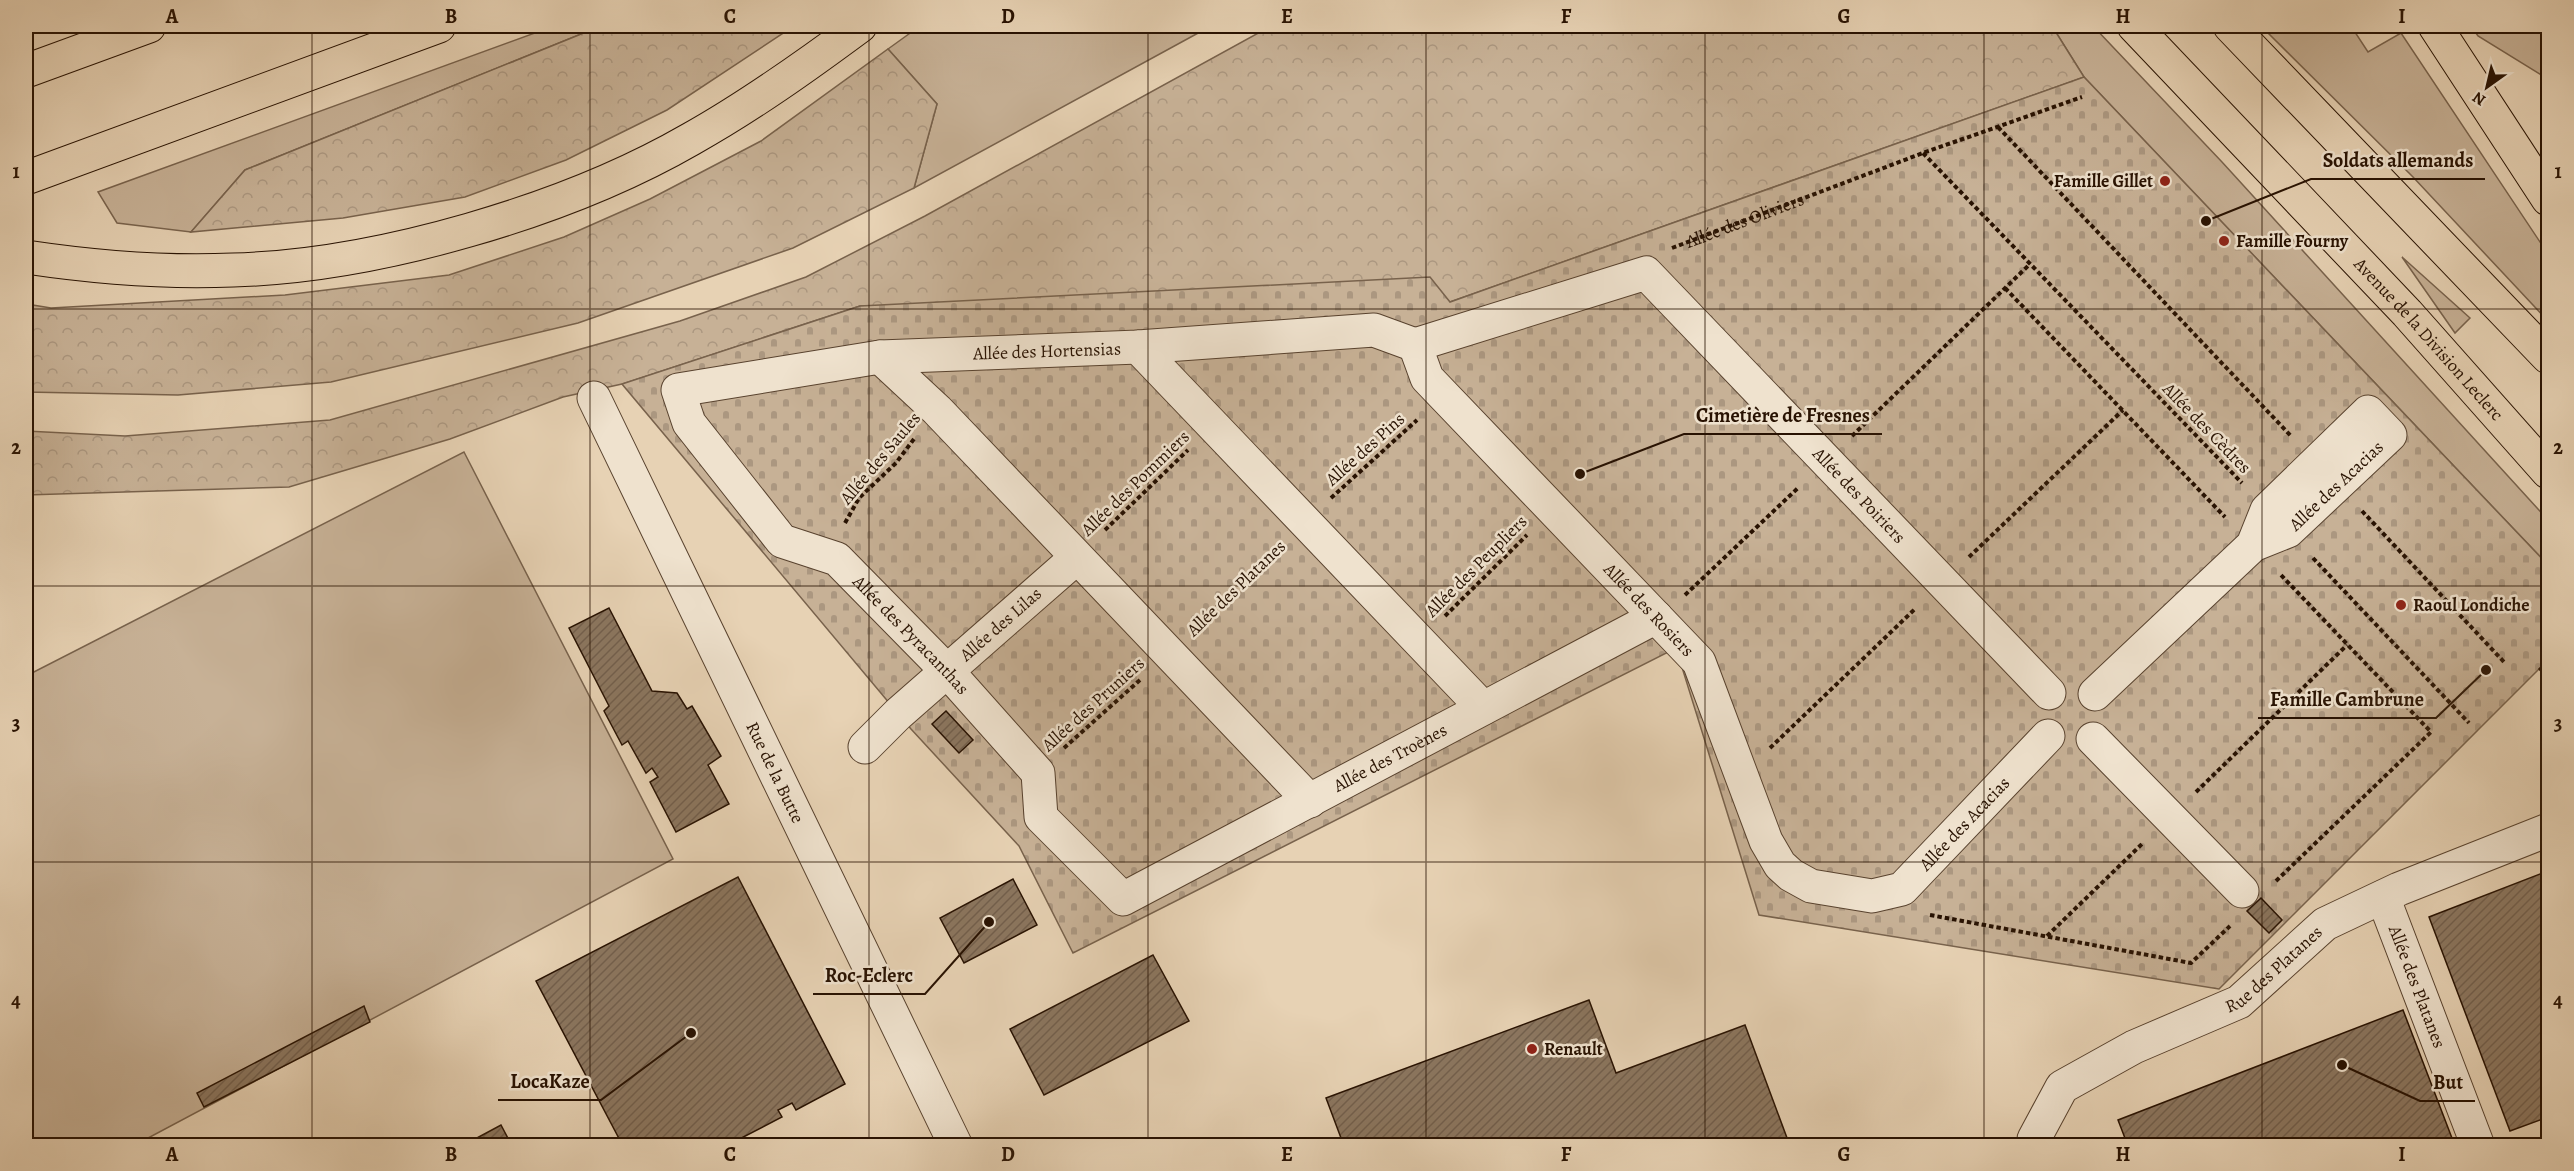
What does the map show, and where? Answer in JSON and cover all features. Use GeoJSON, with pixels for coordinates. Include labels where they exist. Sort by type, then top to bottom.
{"type":"FeatureCollection","features":[{"type":"Feature","properties":{"kind":"highway"},"geometry":{"type":"LineString","coordinates":[[26,71],[149,26]]}},
{"type":"Feature","properties":{"kind":"highway"},"geometry":{"type":"LineString","coordinates":[[26,178],[439,26]]}},
{"type":"Feature","properties":{"kind":"highway"},"geometry":{"type":"LineString","coordinates":[[26,257],[126,268],[233,270],[309,263],[390,249],[466,230],[542,206],[621,173],[690,140],[774,86],[860,26]]}},
{"type":"Feature","properties":{"kind":"highway","name":"Avenue de la Division Leclerc"},"geometry":{"type":"LineString","coordinates":[[2134,26],[2407,313],[2548,472]]}},
{"type":"Feature","properties":{"kind":"highway"},"geometry":{"type":"LineString","coordinates":[[2230,26],[2548,357]]}},
{"type":"Feature","properties":{"kind":"highway"},"geometry":{"type":"LineString","coordinates":[[2435,26],[2548,199]]}},
{"type":"Feature","properties":{"kind":"street"},"geometry":{"type":"LineString","coordinates":[[1414,345],[1646,273]]}},
{"type":"Feature","properties":{"kind":"street","name":"Allée des Poiriers"},"geometry":{"type":"LineString","coordinates":[[1646,273],[2049,693]]}},
{"type":"Feature","properties":{"kind":"street","name":"Allée des Hortensias"},"geometry":{"type":"LineString","coordinates":[[678,390],[880,357],[1138,347],[1374,330],[1414,345]]}},
{"type":"Feature","properties":{"kind":"street","name":"Allée des Rosiers"},"geometry":{"type":"LineString","coordinates":[[1414,345],[1427,378],[1698,662],[1766,841],[1780,865],[1791,875],[1811,886],[1872,896]]}},
{"type":"Feature","properties":{"kind":"street"},"geometry":{"type":"LineString","coordinates":[[1138,347],[1483,708]]}},
{"type":"Feature","properties":{"kind":"street"},"geometry":{"type":"LineString","coordinates":[[880,357],[937,410],[1310,801]]}},
{"type":"Feature","properties":{"kind":"street","name":"Allée des Pyracanthas"},"geometry":{"type":"LineString","coordinates":[[678,390],[689,423],[782,541],[837,559],[948,672],[1038,773]]}},
{"type":"Feature","properties":{"kind":"street","name":"Rue de la Butte"},"geometry":{"type":"LineString","coordinates":[[594,398],[956,1146]]}},
{"type":"Feature","properties":{"kind":"street","name":"Allée des Acacias"},"geometry":{"type":"LineString","coordinates":[[2095,694],[2278,521],[2316,463],[2368,412],[2390,435],[2338,486],[2278,521]]}},
{"type":"Feature","properties":{"kind":"street","name":"Allée des Lilas"},"geometry":{"type":"LineString","coordinates":[[865,747],[898,714],[1076,558]]}},
{"type":"Feature","properties":{"kind":"street","name":"Allée des Troènes"},"geometry":{"type":"LineString","coordinates":[[1038,773],[1041,817],[1123,899],[1656,617]]}},
{"type":"Feature","properties":{"kind":"street"},"geometry":{"type":"LineString","coordinates":[[2067,683],[2078,683],[2095,694],[2103,713],[2101,726],[2093,739],[2078,746],[2067,746],[2048,736],[2040,719],[2043,702],[2049,693],[2067,683]]}},
{"type":"Feature","properties":{"kind":"street","name":"Allée des Acacias"},"geometry":{"type":"LineString","coordinates":[[1872,896],[1902,889],[2048,736]]}},
{"type":"Feature","properties":{"kind":"street"},"geometry":{"type":"LineString","coordinates":[[2093,739],[2248,900]]}},
{"type":"Feature","properties":{"kind":"street","name":"Rue des Platanes"},"geometry":{"type":"LineString","coordinates":[[2035,1146],[2034,1139],[2062,1087],[2134,1047],[2239,1002],[2325,924],[2474,857],[2548,830]]}},
{"type":"Feature","properties":{"kind":"street","name":"Allée des Platanes"},"geometry":{"type":"LineString","coordinates":[[2383,897],[2478,1146]]}},
{"type":"Feature","properties":{"kind":"path","name":"Allée des Oliviers"},"geometry":{"type":"LineString","coordinates":[[1646,273],[1659,253],[1923,153],[2082,97]]}},
{"type":"Feature","properties":{"kind":"path"},"geometry":{"type":"LineString","coordinates":[[1998,127],[2316,463]]}},
{"type":"Feature","properties":{"kind":"path","name":"Allée des Cèdres"},"geometry":{"type":"LineString","coordinates":[[1923,153],[2278,521],[2469,723]]}},
{"type":"Feature","properties":{"kind":"path"},"geometry":{"type":"LineString","coordinates":[[1926,914],[2191,963],[2248,900],[2431,732],[2005,288]]}},
{"type":"Feature","properties":{"kind":"path","name":"Allée des Pins"},"geometry":{"type":"LineString","coordinates":[[1304,523],[1444,395]]}},
{"type":"Feature","properties":{"kind":"path","name":"Allée des Saules"},"geometry":{"type":"LineString","coordinates":[[837,559],[842,529],[859,498],[896,463],[937,410]]}},
{"type":"Feature","properties":{"kind":"path","name":"Allée des Pommiers"},"geometry":{"type":"LineString","coordinates":[[1076,558],[1212,427]]}},
{"type":"Feature","properties":{"kind":"path"},"geometry":{"type":"LineString","coordinates":[[2338,486],[2505,663]]}},
{"type":"Feature","properties":{"kind":"path","name":"Allée des Peupliers"},"geometry":{"type":"LineString","coordinates":[[1419,642],[1552,510]]}},
{"type":"Feature","properties":{"kind":"path","name":"Allée des Platanes"},"geometry":{"type":"LineString","coordinates":[[1168,654],[1304,523]]}},
{"type":"Feature","properties":{"kind":"path","name":"Allée des Pruniers"},"geometry":{"type":"LineString","coordinates":[[1038,773],[1168,654]]}},
{"type":"Feature","properties":{"kind":"green space"},"geometry":{"type":"Polygon","coordinates":[[[554,26],[601,26],[245,170],[191,232],[117,223],[98,192],[554,26]]]}},
{"type":"Feature","properties":{"kind":"green space"},"geometry":{"type":"Polygon","coordinates":[[[601,26],[794,26],[667,110],[566,160],[465,197],[343,218],[191,232],[245,170],[601,26]]]}},
{"type":"Feature","properties":{"kind":"green space"},"geometry":{"type":"Polygon","coordinates":[[[920,26],[1211,26],[914,188],[937,104],[888,49],[920,26]]]}},
{"type":"Feature","properties":{"kind":"green space"},"geometry":{"type":"Polygon","coordinates":[[[1271,26],[2052,26],[2084,77],[1450,302],[860,306],[622,384],[563,397],[450,439],[289,487],[26,495],[26,431],[125,436],[330,420],[680,321],[806,277],[925,216],[1271,26]]]}},
{"type":"Feature","properties":{"kind":"green space"},"geometry":{"type":"Polygon","coordinates":[[[2052,26],[2093,26],[2222,162],[2548,520],[2548,565],[2084,77],[2052,26]]]}},
{"type":"Feature","properties":{"kind":"green space"},"geometry":{"type":"Polygon","coordinates":[[[2261,26],[2351,26],[2368,52],[2401,33],[2548,254],[2548,321],[2413,177],[2261,26]]]}},
{"type":"Feature","properties":{"kind":"green space"},"geometry":{"type":"Polygon","coordinates":[[[2471,26],[2548,26],[2548,79],[2478,36],[2471,26]]]}},
{"type":"Feature","properties":{"kind":"green space"},"geometry":{"type":"Polygon","coordinates":[[[888,49],[937,104],[914,188],[793,248],[578,323],[331,382],[178,395],[26,392],[26,304],[51,308],[285,295],[449,275],[564,237],[650,199],[761,141],[888,49]]]}},
{"type":"Feature","properties":{"kind":"green space"},"geometry":{"type":"Polygon","coordinates":[[[2084,77],[2548,565],[2548,660],[2219,989],[1759,915],[1676,648],[1073,953],[1019,846],[911,729],[622,384],[860,306],[1430,277],[1450,302],[2084,77]]]}},
{"type":"Feature","properties":{"kind":"green space"},"geometry":{"type":"Polygon","coordinates":[[[2402,257],[2470,318],[2455,333],[2402,257]]]}},
{"type":"Feature","properties":{"kind":"green space"},"geometry":{"type":"Polygon","coordinates":[[[464,452],[673,859],[135,1145],[26,1146],[26,676],[464,452]]]}},
{"type":"Feature","properties":{"kind":"building"},"geometry":{"type":"Polygon","coordinates":[[[609,608],[652,691],[677,693],[687,709],[692,706],[721,756],[708,765],[729,804],[676,832],[650,782],[658,777],[652,768],[646,773],[628,741],[622,745],[604,711],[609,706],[569,628],[609,608]]]}},
{"type":"Feature","properties":{"kind":"building"},"geometry":{"type":"Polygon","coordinates":[[[2548,660],[2548,679],[2539,669],[2548,660]]]}},
{"type":"Feature","properties":{"kind":"building"},"geometry":{"type":"Polygon","coordinates":[[[946,711],[973,740],[959,753],[932,724],[946,711]]]}},
{"type":"Feature","properties":{"kind":"building"},"geometry":{"type":"Polygon","coordinates":[[[2548,871],[2548,1117],[2510,1131],[2429,917],[2548,871]]]}},
{"type":"Feature","properties":{"kind":"building"},"geometry":{"type":"Polygon","coordinates":[[[738,877],[845,1084],[796,1110],[792,1103],[778,1110],[782,1117],[726,1146],[623,1146],[536,981],[738,877]]]}},
{"type":"Feature","properties":{"kind":"building"},"geometry":{"type":"Polygon","coordinates":[[[1013,879],[1037,925],[964,963],[940,918],[1013,879]]]}},
{"type":"Feature","properties":{"kind":"building"},"geometry":{"type":"Polygon","coordinates":[[[2261,898],[2282,920],[2269,933],[2247,911],[2261,898]]]}},
{"type":"Feature","properties":{"kind":"building"},"geometry":{"type":"Polygon","coordinates":[[[1153,955],[1189,1021],[1044,1095],[1010,1029],[1153,955]]]}},
{"type":"Feature","properties":{"kind":"building","name":"Renault"},"geometry":{"type":"Polygon","coordinates":[[[1589,1000],[1616,1073],[1745,1025],[1790,1146],[1344,1146],[1326,1098],[1589,1000]]]}},
{"type":"Feature","properties":{"kind":"building"},"geometry":{"type":"Polygon","coordinates":[[[364,1006],[370,1022],[204,1107],[197,1093],[364,1006]]]}},
{"type":"Feature","properties":{"kind":"building"},"geometry":{"type":"Polygon","coordinates":[[[2403,1010],[2455,1146],[2128,1146],[2118,1120],[2403,1010]]]}},
{"type":"Feature","properties":{"kind":"building"},"geometry":{"type":"Polygon","coordinates":[[[501,1125],[512,1146],[462,1146],[501,1125]]]}},
{"type":"Feature","properties":{"kind":"place","name":"Famille Gillet"},"geometry":{"type":"Point","coordinates":[2165,181]}},
{"type":"Feature","properties":{"kind":"place","name":"Soldats allemands"},"geometry":{"type":"Point","coordinates":[2206,221]}},
{"type":"Feature","properties":{"kind":"place","name":"Famille Fourny"},"geometry":{"type":"Point","coordinates":[2224,241]}},
{"type":"Feature","properties":{"kind":"place","name":"Cimetière de Fresnes"},"geometry":{"type":"Point","coordinates":[1580,474]}},
{"type":"Feature","properties":{"kind":"place","name":"Raoul Londiche"},"geometry":{"type":"Point","coordinates":[2401,605]}},
{"type":"Feature","properties":{"kind":"place","name":"Famille Cambrune"},"geometry":{"type":"Point","coordinates":[2486,670]}},
{"type":"Feature","properties":{"kind":"place","name":"Roc-Eclerc"},"geometry":{"type":"Point","coordinates":[989,922]}},
{"type":"Feature","properties":{"kind":"place","name":"LocaKaze"},"geometry":{"type":"Point","coordinates":[691,1033]}},
{"type":"Feature","properties":{"kind":"place","name":"Renault"},"geometry":{"type":"Point","coordinates":[1532,1049]}},
{"type":"Feature","properties":{"kind":"place","name":"But"},"geometry":{"type":"Point","coordinates":[2342,1065]}}]}
